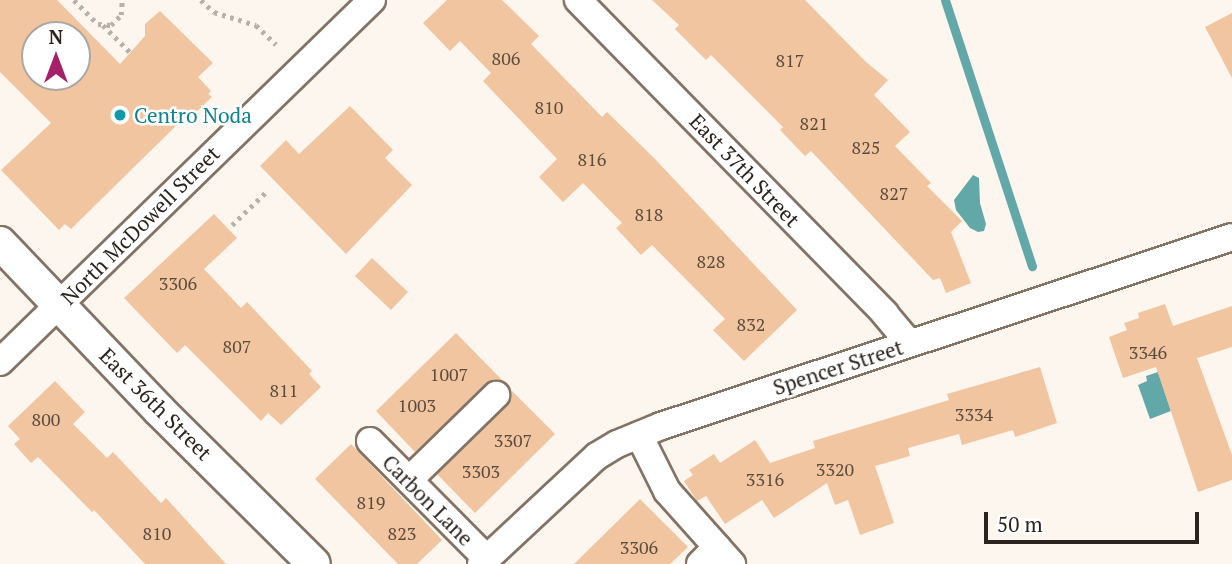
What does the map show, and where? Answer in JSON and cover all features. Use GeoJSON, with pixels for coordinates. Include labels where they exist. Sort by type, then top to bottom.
{"type":"FeatureCollection","features":[{"type":"Feature","properties":{"kind":"street","name":"North McDowell Street"},"geometry":{"type":"LineString","coordinates":[[0,362],[372,0]]}},
{"type":"Feature","properties":{"kind":"street","name":"East 37th Street"},"geometry":{"type":"LineString","coordinates":[[578,0],[885,314],[909,343]]}},
{"type":"Feature","properties":{"kind":"street","name":"Spencer Street"},"geometry":{"type":"LineString","coordinates":[[484,561],[597,456],[639,435],[1232,237]]}},
{"type":"Feature","properties":{"kind":"street","name":"East 36th Street"},"geometry":{"type":"LineString","coordinates":[[0,243],[159,410],[314,564]]}},
{"type":"Feature","properties":{"kind":"street"},"geometry":{"type":"LineString","coordinates":[[409,480],[496,395]]}},
{"type":"Feature","properties":{"kind":"street"},"geometry":{"type":"LineString","coordinates":[[639,435],[667,491],[716,558]]}},
{"type":"Feature","properties":{"kind":"street","name":"Carbon Lane"},"geometry":{"type":"LineString","coordinates":[[370,440],[484,561]]}},
{"type":"Feature","properties":{"kind":"path"},"geometry":{"type":"LineString","coordinates":[[74,0],[98,24],[111,24],[121,15],[122,0]]}},
{"type":"Feature","properties":{"kind":"path"},"geometry":{"type":"LineString","coordinates":[[201,0],[214,12],[256,25],[276,44]]}},
{"type":"Feature","properties":{"kind":"path"},"geometry":{"type":"LineString","coordinates":[[103,24],[131,52]]}},
{"type":"Feature","properties":{"kind":"path"},"geometry":{"type":"LineString","coordinates":[[232,225],[266,192]]}},
{"type":"Feature","properties":{"kind":"water"},"geometry":{"type":"Polygon","coordinates":[[[973,175],[979,178],[980,203],[986,224],[984,231],[978,232],[970,228],[956,210],[954,200],[973,175]]]}},
{"type":"Feature","properties":{"kind":"water"},"geometry":{"type":"Polygon","coordinates":[[[1158,372],[1171,411],[1150,419],[1138,385],[1147,381],[1146,376],[1158,372]]]}},
{"type":"Feature","properties":{"kind":"building","name":"Centro Noda"},"geometry":{"type":"Polygon","coordinates":[[[0,0],[57,0],[78,21],[21,21],[21,91],[91,91],[91,35],[120,64],[145,36],[145,24],[160,11],[213,63],[198,77],[211,91],[208,94],[212,97],[189,119],[186,116],[71,229],[65,224],[59,230],[1,170],[51,123],[0,72],[0,0]]]}},
{"type":"Feature","properties":{"kind":"building"},"geometry":{"type":"Polygon","coordinates":[[[447,0],[502,0],[539,36],[531,44],[602,117],[607,112],[654,158],[797,310],[744,361],[713,330],[725,319],[652,245],[641,255],[616,228],[622,223],[583,183],[563,202],[539,177],[557,159],[483,81],[491,73],[460,41],[450,51],[423,23],[447,0]]]}},
{"type":"Feature","properties":{"kind":"building"},"geometry":{"type":"Polygon","coordinates":[[[652,0],[805,0],[866,62],[888,80],[874,95],[910,132],[895,146],[931,183],[927,186],[962,221],[951,232],[971,283],[946,293],[940,278],[933,280],[811,151],[805,156],[780,130],[783,127],[711,55],[706,60],[675,29],[679,25],[652,0]]]}},
{"type":"Feature","properties":{"kind":"building"},"geometry":{"type":"Polygon","coordinates":[[[1232,13],[1232,78],[1205,27],[1232,13]]]}},
{"type":"Feature","properties":{"kind":"building"},"geometry":{"type":"Polygon","coordinates":[[[350,106],[393,150],[385,158],[412,185],[346,254],[260,166],[286,140],[299,154],[350,106]]]}},
{"type":"Feature","properties":{"kind":"building"},"geometry":{"type":"Polygon","coordinates":[[[214,214],[237,238],[204,269],[241,308],[247,302],[312,371],[309,374],[321,387],[281,425],[268,413],[261,421],[185,345],[177,353],[124,298],[214,214]]]}},
{"type":"Feature","properties":{"kind":"building"},"geometry":{"type":"Polygon","coordinates":[[[372,258],[408,292],[391,310],[355,276],[372,258]]]}},
{"type":"Feature","properties":{"kind":"building"},"geometry":{"type":"Polygon","coordinates":[[[1165,304],[1173,326],[1232,306],[1232,347],[1197,358],[1232,455],[1232,480],[1198,492],[1156,367],[1123,378],[1109,337],[1127,330],[1124,323],[1139,318],[1138,313],[1165,304]]]}},
{"type":"Feature","properties":{"kind":"building"},"geometry":{"type":"Polygon","coordinates":[[[456,333],[503,381],[493,380],[485,384],[415,452],[376,411],[456,333]]]}},
{"type":"Feature","properties":{"kind":"building"},"geometry":{"type":"Polygon","coordinates":[[[1040,367],[1057,423],[1015,437],[1013,430],[962,445],[959,434],[908,448],[910,456],[875,466],[894,523],[860,535],[848,500],[835,505],[827,483],[774,518],[762,500],[725,524],[706,496],[697,501],[684,481],[693,475],[689,470],[714,454],[720,463],[755,440],[770,463],[815,448],[813,441],[949,400],[947,394],[1040,367]]]}},
{"type":"Feature","properties":{"kind":"building"},"geometry":{"type":"Polygon","coordinates":[[[55,381],[85,412],[73,424],[107,458],[113,452],[161,503],[166,498],[226,564],[145,564],[94,510],[92,512],[38,457],[31,463],[14,444],[20,439],[8,426],[55,381]]]}},
{"type":"Feature","properties":{"kind":"building"},"geometry":{"type":"Polygon","coordinates":[[[510,389],[555,434],[475,513],[437,474],[507,406],[511,399],[510,389]]]}},
{"type":"Feature","properties":{"kind":"building"},"geometry":{"type":"Polygon","coordinates":[[[351,444],[442,540],[417,564],[398,564],[315,479],[351,444]]]}},
{"type":"Feature","properties":{"kind":"building"},"geometry":{"type":"Polygon","coordinates":[[[640,499],[688,547],[670,564],[574,564],[640,499]]]}},
{"type":"Feature","properties":{"kind":"waterway"},"geometry":{"type":"LineString","coordinates":[[945,0],[1032,266]]}},
{"type":"Feature","properties":{"kind":"place","name":"Centro Noda"},"geometry":{"type":"Point","coordinates":[120,115]}}]}
